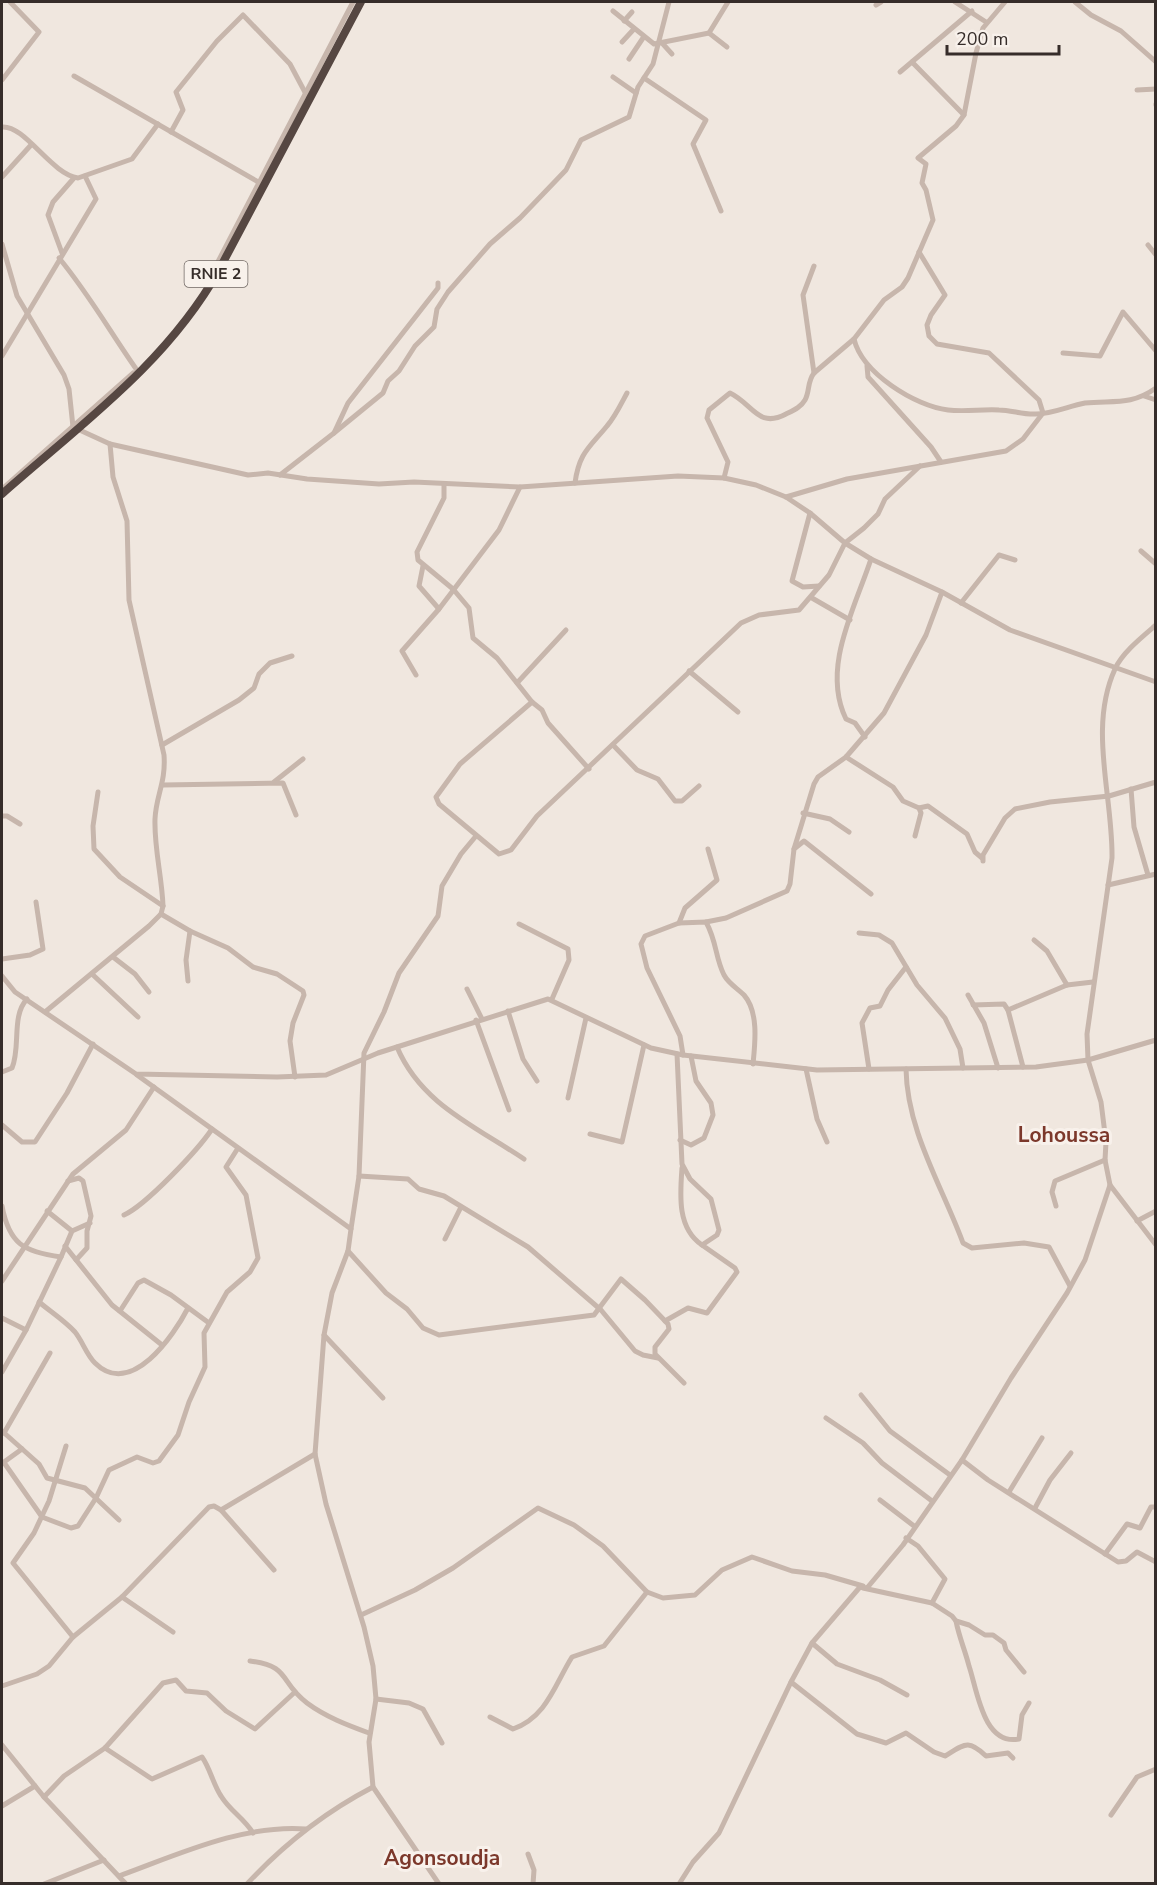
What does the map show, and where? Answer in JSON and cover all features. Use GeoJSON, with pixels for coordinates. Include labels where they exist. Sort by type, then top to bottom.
{"type":"FeatureCollection","features":[{"type":"Feature","properties":{"kind":"highway","name":"RNIE 2"},"geometry":{"type":"LineString","coordinates":[[2,494],[169,342],[203,297],[307,97],[361,2]]}},
{"type":"Feature","properties":{"kind":"street"},"geometry":{"type":"LineString","coordinates":[[2,80],[39,32],[10,2]]}},
{"type":"Feature","properties":{"kind":"street"},"geometry":{"type":"LineString","coordinates":[[307,97],[353,2]]}},
{"type":"Feature","properties":{"kind":"street"},"geometry":{"type":"LineString","coordinates":[[280,475],[383,393],[388,381],[399,371],[415,346],[434,327],[437,309],[448,292],[490,244],[520,218],[566,170],[581,140],[629,117],[636,93],[653,64],[661,43],[669,2]]}},
{"type":"Feature","properties":{"kind":"street"},"geometry":{"type":"LineString","coordinates":[[613,11],[643,38],[654,44],[709,33],[728,2]]}},
{"type":"Feature","properties":{"kind":"street"},"geometry":{"type":"LineString","coordinates":[[955,2],[986,22]]}},
{"type":"Feature","properties":{"kind":"street"},"geometry":{"type":"LineString","coordinates":[[724,478],[728,462],[707,417],[710,410],[730,393],[766,420],[774,420],[801,406],[808,394],[809,380],[814,374],[854,339],[884,300],[902,287],[933,220],[922,183],[926,164],[918,158],[956,126],[964,115],[976,53],[986,22],[995,16],[1005,2]]}},
{"type":"Feature","properties":{"kind":"street"},"geometry":{"type":"LineString","coordinates":[[1075,2],[1091,15],[1120,31],[1155,62]]}},
{"type":"Feature","properties":{"kind":"street"},"geometry":{"type":"LineString","coordinates":[[900,72],[972,11]]}},
{"type":"Feature","properties":{"kind":"street"},"geometry":{"type":"LineString","coordinates":[[624,21],[632,12]]}},
{"type":"Feature","properties":{"kind":"street"},"geometry":{"type":"LineString","coordinates":[[171,132],[183,110],[176,92],[217,41],[243,15],[290,64],[307,97]]}},
{"type":"Feature","properties":{"kind":"street"},"geometry":{"type":"LineString","coordinates":[[622,42],[634,29]]}},
{"type":"Feature","properties":{"kind":"street"},"geometry":{"type":"LineString","coordinates":[[709,33],[727,47]]}},
{"type":"Feature","properties":{"kind":"street"},"geometry":{"type":"LineString","coordinates":[[629,59],[643,38]]}},
{"type":"Feature","properties":{"kind":"street"},"geometry":{"type":"LineString","coordinates":[[661,43],[672,54]]}},
{"type":"Feature","properties":{"kind":"street"},"geometry":{"type":"LineString","coordinates":[[912,62],[964,115]]}},
{"type":"Feature","properties":{"kind":"street"},"geometry":{"type":"LineString","coordinates":[[74,76],[262,183]]}},
{"type":"Feature","properties":{"kind":"street"},"geometry":{"type":"LineString","coordinates":[[614,77],[636,93]]}},
{"type":"Feature","properties":{"kind":"street"},"geometry":{"type":"LineString","coordinates":[[644,78],[706,120],[693,144],[721,211]]}},
{"type":"Feature","properties":{"kind":"street"},"geometry":{"type":"LineString","coordinates":[[1137,90],[1155,89]]}},
{"type":"Feature","properties":{"kind":"street"},"geometry":{"type":"LineString","coordinates":[[138,371],[60,256],[48,215],[53,202],[75,178],[132,159],[158,124]]}},
{"type":"Feature","properties":{"kind":"street"},"geometry":{"type":"LineString","coordinates":[[2,127],[18,132],[31,145],[75,178]]}},
{"type":"Feature","properties":{"kind":"street"},"geometry":{"type":"LineString","coordinates":[[2,177],[31,145]]}},
{"type":"Feature","properties":{"kind":"street"},"geometry":{"type":"LineString","coordinates":[[2,356],[26,312],[96,198],[85,176]]}},
{"type":"Feature","properties":{"kind":"street"},"geometry":{"type":"LineString","coordinates":[[2,244],[17,296],[64,375],[69,389],[74,428]]}},
{"type":"Feature","properties":{"kind":"street"},"geometry":{"type":"LineString","coordinates":[[1148,245],[1155,255]]}},
{"type":"Feature","properties":{"kind":"street"},"geometry":{"type":"LineString","coordinates":[[919,252],[945,292],[927,325],[929,336],[943,345],[989,353],[1039,400],[1043,413]]}},
{"type":"Feature","properties":{"kind":"street"},"geometry":{"type":"LineString","coordinates":[[814,266],[803,295],[814,374]]}},
{"type":"Feature","properties":{"kind":"street"},"geometry":{"type":"LineString","coordinates":[[334,433],[348,404],[438,288],[438,283]]}},
{"type":"Feature","properties":{"kind":"street"},"geometry":{"type":"LineString","coordinates":[[1063,353],[1100,356],[1123,312],[1155,351]]}},
{"type":"Feature","properties":{"kind":"street"},"geometry":{"type":"LineString","coordinates":[[854,339],[857,353],[867,366],[882,378],[928,406],[950,410],[1043,413],[1088,403],[1111,404],[1144,396],[1155,388]]}},
{"type":"Feature","properties":{"kind":"street"},"geometry":{"type":"LineString","coordinates":[[867,366],[868,377],[931,447],[940,462]]}},
{"type":"Feature","properties":{"kind":"street"},"geometry":{"type":"LineString","coordinates":[[574,483],[580,460],[593,439],[611,421],[627,393]]}},
{"type":"Feature","properties":{"kind":"street"},"geometry":{"type":"LineString","coordinates":[[1144,396],[1155,399]]}},
{"type":"Feature","properties":{"kind":"street"},"geometry":{"type":"LineString","coordinates":[[786,497],[847,479],[940,462],[983,458],[1006,451],[1023,439],[1043,413]]}},
{"type":"Feature","properties":{"kind":"street"},"geometry":{"type":"LineString","coordinates":[[74,428],[110,444],[248,476],[280,475],[379,484],[520,487],[678,476],[724,478],[756,485],[786,497],[810,513],[844,543],[871,560],[942,592],[1010,630],[1155,682]]}},
{"type":"Feature","properties":{"kind":"street"},"geometry":{"type":"LineString","coordinates":[[2,489],[74,428]]}},
{"type":"Feature","properties":{"kind":"street"},"geometry":{"type":"LineString","coordinates":[[45,1012],[113,957],[161,914],[163,906],[154,838],[155,817],[164,785],[162,745],[129,600],[128,520],[112,477],[110,444]]}},
{"type":"Feature","properties":{"kind":"street"},"geometry":{"type":"LineString","coordinates":[[532,702],[460,764],[436,797],[439,804],[457,816],[476,836],[500,854],[505,854],[537,816],[589,769],[689,670],[750,617],[799,610],[812,598],[829,575],[844,543],[878,514],[885,499],[920,466]]}},
{"type":"Feature","properties":{"kind":"street"},"geometry":{"type":"LineString","coordinates":[[444,484],[444,498],[417,552],[418,560],[453,589],[469,608],[473,638],[497,658],[532,702],[537,703],[548,723],[589,769]]}},
{"type":"Feature","properties":{"kind":"street"},"geometry":{"type":"LineString","coordinates":[[416,675],[402,651],[439,609],[499,530],[520,487]]}},
{"type":"Feature","properties":{"kind":"street"},"geometry":{"type":"LineString","coordinates":[[810,513],[792,581],[802,587],[819,586]]}},
{"type":"Feature","properties":{"kind":"street"},"geometry":{"type":"LineString","coordinates":[[1141,551],[1155,564]]}},
{"type":"Feature","properties":{"kind":"street"},"geometry":{"type":"LineString","coordinates":[[960,603],[999,555],[1016,560]]}},
{"type":"Feature","properties":{"kind":"street"},"geometry":{"type":"LineString","coordinates":[[865,736],[855,723],[846,718],[836,691],[840,646],[871,560]]}},
{"type":"Feature","properties":{"kind":"street"},"geometry":{"type":"LineString","coordinates":[[423,566],[419,586],[439,609]]}},
{"type":"Feature","properties":{"kind":"street"},"geometry":{"type":"LineString","coordinates":[[665,1321],[688,1308],[707,1313],[737,1272],[735,1268],[693,1239],[683,1216],[680,1196],[682,1164],[680,1036],[647,968],[641,944],[645,936],[679,923],[706,922],[743,912],[787,891],[790,884],[796,836],[818,777],[846,758],[884,713],[926,635],[942,592]]}},
{"type":"Feature","properties":{"kind":"street"},"geometry":{"type":"LineString","coordinates":[[812,598],[850,620]]}},
{"type":"Feature","properties":{"kind":"street"},"geometry":{"type":"LineString","coordinates":[[1155,625],[1115,668],[1105,706],[1102,734],[1113,848],[1087,1034],[1088,1060],[1101,1102],[1106,1142],[1105,1160],[1110,1185],[1155,1245]]}},
{"type":"Feature","properties":{"kind":"street"},"geometry":{"type":"LineString","coordinates":[[517,683],[566,630]]}},
{"type":"Feature","properties":{"kind":"street"},"geometry":{"type":"LineString","coordinates":[[162,745],[230,707],[254,688],[259,674],[270,663],[292,656]]}},
{"type":"Feature","properties":{"kind":"street"},"geometry":{"type":"LineString","coordinates":[[689,670],[738,712]]}},
{"type":"Feature","properties":{"kind":"street"},"geometry":{"type":"LineString","coordinates":[[613,745],[637,770],[654,776],[675,801],[682,801],[699,786]]}},
{"type":"Feature","properties":{"kind":"street"},"geometry":{"type":"LineString","coordinates":[[846,758],[896,790],[903,801],[919,808],[928,806],[967,834],[975,852],[983,859],[1005,818],[1015,809],[1050,802],[1109,796],[1155,782]]}},
{"type":"Feature","properties":{"kind":"street"},"geometry":{"type":"LineString","coordinates":[[274,782],[303,759]]}},
{"type":"Feature","properties":{"kind":"street"},"geometry":{"type":"LineString","coordinates":[[164,785],[274,782],[286,785],[297,815]]}},
{"type":"Feature","properties":{"kind":"street"},"geometry":{"type":"LineString","coordinates":[[1131,789],[1134,827],[1148,875]]}},
{"type":"Feature","properties":{"kind":"street"},"geometry":{"type":"LineString","coordinates":[[98,792],[93,826],[94,849],[120,877],[163,906]]}},
{"type":"Feature","properties":{"kind":"street"},"geometry":{"type":"LineString","coordinates":[[915,836],[921,813],[919,808]]}},
{"type":"Feature","properties":{"kind":"street"},"geometry":{"type":"LineString","coordinates":[[803,813],[830,819],[849,832]]}},
{"type":"Feature","properties":{"kind":"street"},"geometry":{"type":"LineString","coordinates":[[2,816],[7,816],[20,824]]}},
{"type":"Feature","properties":{"kind":"street"},"geometry":{"type":"LineString","coordinates":[[439,1884],[373,1787],[369,1732],[376,1699],[373,1666],[361,1615],[326,1504],[315,1454],[324,1335],[332,1293],[348,1251],[359,1176],[362,1058],[399,973],[438,916],[442,885],[461,854],[476,836]]}},
{"type":"Feature","properties":{"kind":"street"},"geometry":{"type":"LineString","coordinates":[[796,836],[871,894]]}},
{"type":"Feature","properties":{"kind":"street"},"geometry":{"type":"LineString","coordinates":[[794,849],[804,841]]}},
{"type":"Feature","properties":{"kind":"street"},"geometry":{"type":"LineString","coordinates":[[679,923],[685,908],[717,880],[708,849]]}},
{"type":"Feature","properties":{"kind":"street"},"geometry":{"type":"LineString","coordinates":[[1108,885],[1155,874]]}},
{"type":"Feature","properties":{"kind":"street"},"geometry":{"type":"LineString","coordinates":[[2,959],[30,955],[43,949],[36,902]]}},
{"type":"Feature","properties":{"kind":"street"},"geometry":{"type":"LineString","coordinates":[[161,914],[190,931],[228,948],[254,967],[277,974],[303,991],[304,995],[295,1016],[290,1041],[295,1077]]}},
{"type":"Feature","properties":{"kind":"street"},"geometry":{"type":"LineString","coordinates":[[706,922],[715,937],[719,964],[725,975],[746,997],[751,1007],[755,1027],[753,1064]]}},
{"type":"Feature","properties":{"kind":"street"},"geometry":{"type":"LineString","coordinates":[[519,924],[568,949],[569,960],[552,999]]}},
{"type":"Feature","properties":{"kind":"street"},"geometry":{"type":"LineString","coordinates":[[188,981],[186,960],[190,931]]}},
{"type":"Feature","properties":{"kind":"street"},"geometry":{"type":"LineString","coordinates":[[859,933],[879,935],[888,939],[917,985],[945,1018],[960,1048],[963,1068]]}},
{"type":"Feature","properties":{"kind":"street"},"geometry":{"type":"LineString","coordinates":[[1034,940],[1047,951],[1067,986]]}},
{"type":"Feature","properties":{"kind":"street"},"geometry":{"type":"LineString","coordinates":[[113,957],[135,974],[149,992]]}},
{"type":"Feature","properties":{"kind":"street"},"geometry":{"type":"LineString","coordinates":[[869,1069],[863,1020],[870,1008],[880,1006],[888,990],[906,967]]}},
{"type":"Feature","properties":{"kind":"street"},"geometry":{"type":"LineString","coordinates":[[92,974],[138,1017]]}},
{"type":"Feature","properties":{"kind":"street"},"geometry":{"type":"LineString","coordinates":[[2,976],[15,992],[136,1074],[351,1229]]}},
{"type":"Feature","properties":{"kind":"street"},"geometry":{"type":"LineString","coordinates":[[1008,1010],[1067,986],[1093,982]]}},
{"type":"Feature","properties":{"kind":"street"},"geometry":{"type":"LineString","coordinates":[[467,989],[509,1110]]}},
{"type":"Feature","properties":{"kind":"street"},"geometry":{"type":"LineString","coordinates":[[968,995],[984,1023],[998,1068]]}},
{"type":"Feature","properties":{"kind":"street"},"geometry":{"type":"LineString","coordinates":[[2,1072],[12,1068],[16,1059],[20,1007],[27,999]]}},
{"type":"Feature","properties":{"kind":"street"},"geometry":{"type":"LineString","coordinates":[[136,1074],[295,1077],[326,1075],[362,1058],[540,1000],[552,999],[644,1045],[680,1055],[806,1069],[1023,1067],[1088,1060],[1155,1040]]}},
{"type":"Feature","properties":{"kind":"street"},"geometry":{"type":"LineString","coordinates":[[973,1005],[1004,1004],[1008,1010],[1023,1067]]}},
{"type":"Feature","properties":{"kind":"street"},"geometry":{"type":"LineString","coordinates":[[508,1011],[523,1059],[537,1081]]}},
{"type":"Feature","properties":{"kind":"street"},"geometry":{"type":"LineString","coordinates":[[567,1098],[586,1018]]}},
{"type":"Feature","properties":{"kind":"street"},"geometry":{"type":"LineString","coordinates":[[2,1125],[22,1142],[35,1142],[67,1093],[93,1044]]}},
{"type":"Feature","properties":{"kind":"street"},"geometry":{"type":"LineString","coordinates":[[590,1134],[622,1142],[644,1045]]}},
{"type":"Feature","properties":{"kind":"street"},"geometry":{"type":"LineString","coordinates":[[396,1047],[405,1067],[433,1100],[463,1122],[524,1159]]}},
{"type":"Feature","properties":{"kind":"street"},"geometry":{"type":"LineString","coordinates":[[680,1140],[691,1145],[704,1138],[713,1115],[711,1103],[696,1081],[691,1056]]}},
{"type":"Feature","properties":{"kind":"street"},"geometry":{"type":"LineString","coordinates":[[806,1069],[817,1119],[827,1142]]}},
{"type":"Feature","properties":{"kind":"street"},"geometry":{"type":"LineString","coordinates":[[906,1069],[906,1089],[916,1131],[963,1243],[972,1248],[1024,1243],[1049,1247],[1071,1286]]}},
{"type":"Feature","properties":{"kind":"street"},"geometry":{"type":"LineString","coordinates":[[2,1281],[66,1182],[100,1150],[126,1130],[154,1087]]}},
{"type":"Feature","properties":{"kind":"street"},"geometry":{"type":"LineString","coordinates":[[124,1215],[136,1207],[191,1154],[212,1129]]}},
{"type":"Feature","properties":{"kind":"street"},"geometry":{"type":"LineString","coordinates":[[22,1449],[3,1463],[42,1517],[75,1528],[96,1498],[112,1467],[136,1457],[156,1463],[178,1435],[189,1402],[205,1367],[202,1339],[209,1323],[227,1292],[250,1272],[258,1258],[246,1195],[226,1167],[238,1148]]}},
{"type":"Feature","properties":{"kind":"street"},"geometry":{"type":"LineString","coordinates":[[1056,1206],[1052,1192],[1055,1181],[1105,1160]]}},
{"type":"Feature","properties":{"kind":"street"},"geometry":{"type":"LineString","coordinates":[[682,1164],[690,1179],[711,1199],[719,1230],[717,1235],[702,1245]]}},
{"type":"Feature","properties":{"kind":"street"},"geometry":{"type":"LineString","coordinates":[[359,1176],[372,1179],[384,1176],[402,1178],[419,1189],[444,1196],[528,1247],[600,1310],[635,1351],[642,1356],[658,1358]]}},
{"type":"Feature","properties":{"kind":"street"},"geometry":{"type":"LineString","coordinates":[[66,1182],[79,1178],[83,1181],[91,1210],[87,1248],[76,1260]]}},
{"type":"Feature","properties":{"kind":"street"},"geometry":{"type":"LineString","coordinates":[[867,1588],[962,1460],[1071,1286],[1085,1260],[1110,1185]]}},
{"type":"Feature","properties":{"kind":"street"},"geometry":{"type":"LineString","coordinates":[[2,1206],[5,1222],[23,1248],[34,1254],[61,1257]]}},
{"type":"Feature","properties":{"kind":"street"},"geometry":{"type":"LineString","coordinates":[[445,1239],[460,1207]]}},
{"type":"Feature","properties":{"kind":"street"},"geometry":{"type":"LineString","coordinates":[[47,1210],[72,1231]]}},
{"type":"Feature","properties":{"kind":"street"},"geometry":{"type":"LineString","coordinates":[[1137,1221],[1155,1211]]}},
{"type":"Feature","properties":{"kind":"street"},"geometry":{"type":"LineString","coordinates":[[2,1372],[26,1330],[72,1231],[90,1223]]}},
{"type":"Feature","properties":{"kind":"street"},"geometry":{"type":"LineString","coordinates":[[65,1246],[120,1311],[162,1345]]}},
{"type":"Feature","properties":{"kind":"street"},"geometry":{"type":"LineString","coordinates":[[348,1251],[386,1293],[407,1309],[428,1333],[457,1334],[594,1315],[621,1280],[665,1321],[669,1329],[654,1350],[658,1358],[684,1383]]}},
{"type":"Feature","properties":{"kind":"street"},"geometry":{"type":"LineString","coordinates":[[120,1311],[138,1283],[144,1280],[209,1323]]}},
{"type":"Feature","properties":{"kind":"street"},"geometry":{"type":"LineString","coordinates":[[39,1302],[74,1330],[96,1364],[115,1373],[137,1371],[177,1328],[188,1308]]}},
{"type":"Feature","properties":{"kind":"street"},"geometry":{"type":"LineString","coordinates":[[2,1318],[26,1330]]}},
{"type":"Feature","properties":{"kind":"street"},"geometry":{"type":"LineString","coordinates":[[324,1335],[382,1398]]}},
{"type":"Feature","properties":{"kind":"street"},"geometry":{"type":"LineString","coordinates":[[50,1353],[2,1432],[39,1464],[47,1478],[79,1486],[96,1498],[119,1520]]}},
{"type":"Feature","properties":{"kind":"street"},"geometry":{"type":"LineString","coordinates":[[861,1395],[890,1431],[950,1475]]}},
{"type":"Feature","properties":{"kind":"street"},"geometry":{"type":"LineString","coordinates":[[826,1418],[863,1443],[882,1463],[932,1501]]}},
{"type":"Feature","properties":{"kind":"street"},"geometry":{"type":"LineString","coordinates":[[1009,1492],[1042,1438]]}},
{"type":"Feature","properties":{"kind":"street"},"geometry":{"type":"LineString","coordinates":[[66,1446],[42,1517],[13,1563],[73,1637]]}},
{"type":"Feature","properties":{"kind":"street"},"geometry":{"type":"LineString","coordinates":[[1035,1508],[1050,1480],[1071,1453]]}},
{"type":"Feature","properties":{"kind":"street"},"geometry":{"type":"LineString","coordinates":[[221,1510],[315,1454]]}},
{"type":"Feature","properties":{"kind":"street"},"geometry":{"type":"LineString","coordinates":[[962,1460],[1105,1554],[1122,1562],[1137,1552],[1155,1562]]}},
{"type":"Feature","properties":{"kind":"street"},"geometry":{"type":"LineString","coordinates":[[880,1500],[914,1526]]}},
{"type":"Feature","properties":{"kind":"street"},"geometry":{"type":"LineString","coordinates":[[2,1686],[37,1674],[49,1666],[73,1637],[122,1597],[209,1507],[214,1506],[221,1510],[274,1570]]}},
{"type":"Feature","properties":{"kind":"street"},"geometry":{"type":"LineString","coordinates":[[1105,1554],[1127,1524],[1140,1528],[1151,1507],[1155,1507]]}},
{"type":"Feature","properties":{"kind":"street"},"geometry":{"type":"LineString","coordinates":[[361,1615],[415,1590],[453,1568],[538,1508],[574,1525],[603,1546],[647,1592],[663,1598],[695,1595],[722,1570],[752,1557],[792,1570],[825,1575],[867,1588]]}},
{"type":"Feature","properties":{"kind":"street"},"geometry":{"type":"LineString","coordinates":[[906,1538],[918,1546],[945,1579],[932,1603]]}},
{"type":"Feature","properties":{"kind":"street"},"geometry":{"type":"LineString","coordinates":[[860,1587],[867,1588]]}},
{"type":"Feature","properties":{"kind":"street"},"geometry":{"type":"LineString","coordinates":[[860,1587],[932,1603],[956,1621],[969,1625],[983,1635],[993,1635],[1004,1643],[1006,1650],[1024,1672]]}},
{"type":"Feature","properties":{"kind":"street"},"geometry":{"type":"LineString","coordinates":[[679,1884],[693,1862],[719,1833],[812,1643],[860,1587]]}},
{"type":"Feature","properties":{"kind":"street"},"geometry":{"type":"LineString","coordinates":[[490,1717],[513,1730],[535,1715],[552,1697],[572,1657],[604,1646],[647,1592]]}},
{"type":"Feature","properties":{"kind":"street"},"geometry":{"type":"LineString","coordinates":[[122,1597],[173,1632]]}},
{"type":"Feature","properties":{"kind":"street"},"geometry":{"type":"LineString","coordinates":[[956,1621],[975,1694],[982,1713],[989,1723],[1001,1736],[1012,1741],[1019,1739],[1022,1715],[1029,1704]]}},
{"type":"Feature","properties":{"kind":"street"},"geometry":{"type":"LineString","coordinates":[[812,1643],[837,1664],[880,1680],[907,1695]]}},
{"type":"Feature","properties":{"kind":"street"},"geometry":{"type":"LineString","coordinates":[[250,1661],[274,1665],[295,1692],[327,1716],[369,1732]]}},
{"type":"Feature","properties":{"kind":"street"},"geometry":{"type":"LineString","coordinates":[[44,1797],[64,1776],[105,1748],[163,1683],[176,1680],[186,1691],[207,1694],[226,1711],[255,1729],[295,1692]]}},
{"type":"Feature","properties":{"kind":"street"},"geometry":{"type":"LineString","coordinates":[[791,1682],[857,1734],[886,1743],[906,1733],[934,1752],[945,1756],[961,1746],[971,1744],[990,1758],[1008,1754],[1013,1758]]}},
{"type":"Feature","properties":{"kind":"street"},"geometry":{"type":"LineString","coordinates":[[376,1699],[409,1703],[423,1709],[442,1743]]}},
{"type":"Feature","properties":{"kind":"street"},"geometry":{"type":"LineString","coordinates":[[2,1745],[44,1797],[126,1884]]}},
{"type":"Feature","properties":{"kind":"street"},"geometry":{"type":"LineString","coordinates":[[105,1748],[152,1779],[202,1757],[219,1795],[243,1818],[253,1833]]}},
{"type":"Feature","properties":{"kind":"street"},"geometry":{"type":"LineString","coordinates":[[1111,1815],[1137,1777],[1155,1769]]}},
{"type":"Feature","properties":{"kind":"street"},"geometry":{"type":"LineString","coordinates":[[2,1806],[35,1786]]}},
{"type":"Feature","properties":{"kind":"street"},"geometry":{"type":"LineString","coordinates":[[247,1884],[269,1860],[306,1829],[334,1808],[373,1787]]}},
{"type":"Feature","properties":{"kind":"street"},"geometry":{"type":"LineString","coordinates":[[119,1876],[186,1852],[253,1833],[289,1828],[306,1829]]}},
{"type":"Feature","properties":{"kind":"street"},"geometry":{"type":"LineString","coordinates":[[528,1854],[534,1870],[533,1884]]}},
{"type":"Feature","properties":{"kind":"street"},"geometry":{"type":"LineString","coordinates":[[48,1883],[104,1860]]}},
{"type":"Feature","properties":{"kind":"district","name":"Lohoussa"},"geometry":{"type":"Point","coordinates":[1064,1135]}},
{"type":"Feature","properties":{"kind":"district","name":"Agonsoudja"},"geometry":{"type":"Point","coordinates":[442,1858]}}]}
